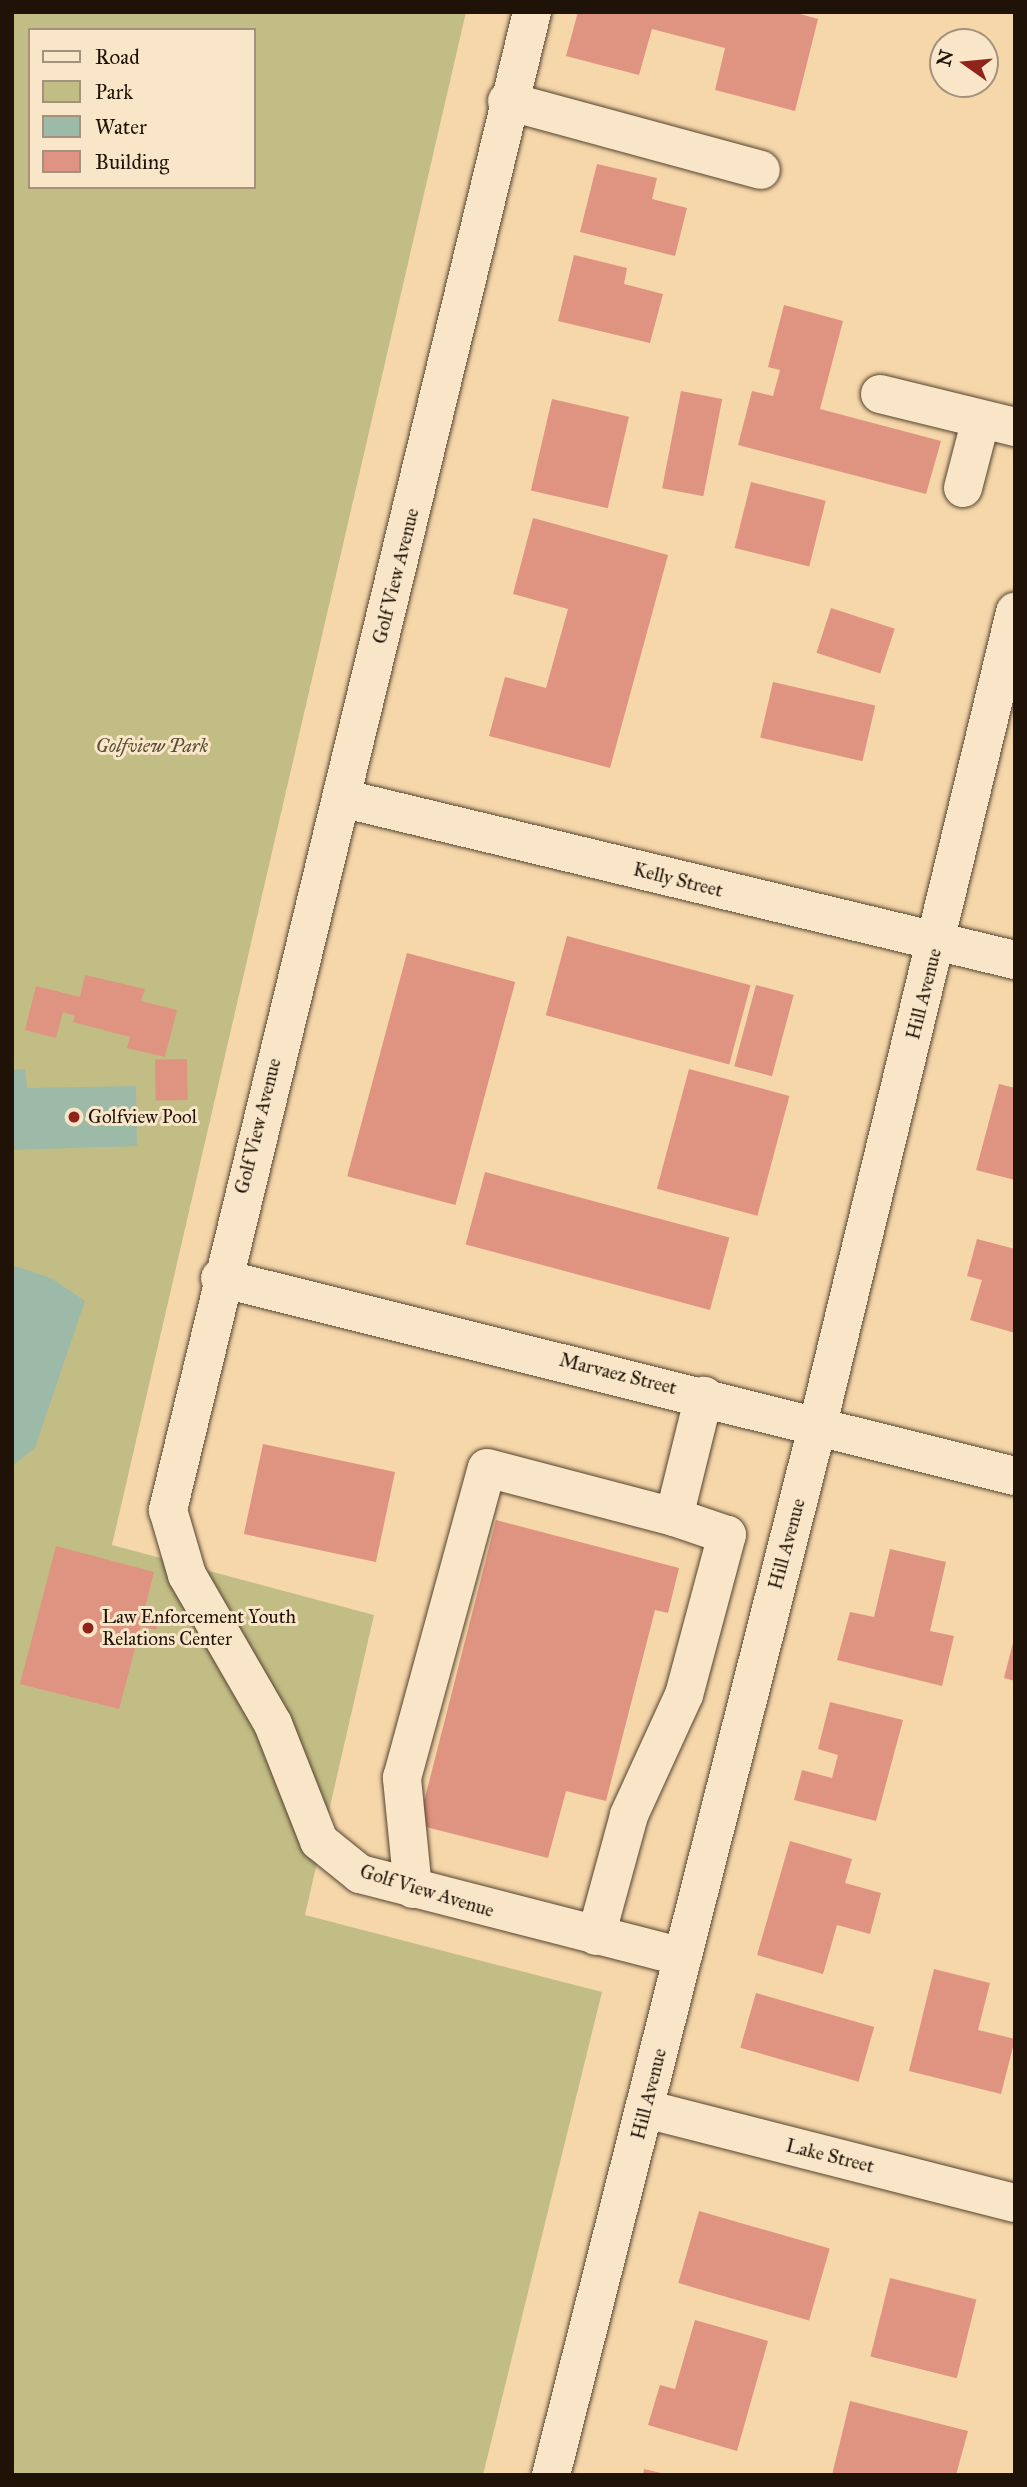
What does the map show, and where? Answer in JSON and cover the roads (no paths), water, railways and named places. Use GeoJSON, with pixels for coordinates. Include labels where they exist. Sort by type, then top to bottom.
{"type":"FeatureCollection","features":[{"type":"Feature","properties":{"kind":"street","name":"Golf View Avenue"},"geometry":{"type":"LineString","coordinates":[[532,12],[507,101],[341,798],[219,1278],[168,1510],[187,1575],[273,1724],[319,1841],[360,1874],[684,1957]]}},
{"type":"Feature","properties":{"kind":"street"},"geometry":{"type":"LineString","coordinates":[[507,101],[761,170]]}},
{"type":"Feature","properties":{"kind":"street"},"geometry":{"type":"LineString","coordinates":[[880,394],[998,423],[963,488]]}},
{"type":"Feature","properties":{"kind":"street","name":"Hill Avenue"},"geometry":{"type":"LineString","coordinates":[[551,2475],[818,1424],[1015,612]]}},
{"type":"Feature","properties":{"kind":"street","name":"Kelly Street"},"geometry":{"type":"LineString","coordinates":[[341,798],[1015,960]]}},
{"type":"Feature","properties":{"kind":"street","name":"Marvaez Street"},"geometry":{"type":"LineString","coordinates":[[219,1278],[818,1424],[1015,1476]]}},
{"type":"Feature","properties":{"kind":"street"},"geometry":{"type":"LineString","coordinates":[[674,1517],[704,1396]]}},
{"type":"Feature","properties":{"kind":"street"},"geometry":{"type":"LineString","coordinates":[[413,1889],[402,1778],[487,1468],[674,1517],[727,1535],[684,1695],[629,1815],[597,1936]]}},
{"type":"Feature","properties":{"kind":"street","name":"Lake Street"},"geometry":{"type":"LineString","coordinates":[[646,2109],[1015,2203]]}},
{"type":"Feature","properties":{"kind":"water","name":"Golfview Pool"},"geometry":{"type":"Polygon","coordinates":[[[25,1069],[27,1088],[136,1086],[137,1146],[12,1150],[12,1070],[25,1069]]]}},
{"type":"Feature","properties":{"kind":"water"},"geometry":{"type":"Polygon","coordinates":[[[12,1265],[51,1278],[85,1301],[35,1448],[12,1466],[12,1265]]]}},
{"type":"Feature","properties":{"kind":"place","name":"Golfview Pool"},"geometry":{"type":"Point","coordinates":[74,1117]}},
{"type":"Feature","properties":{"kind":"place","name":"Law Enforcement Youth Relations Center"},"geometry":{"type":"Point","coordinates":[88,1628]}},
{"type":"Feature","properties":{"kind":"park label","name":"Golfview Park"},"geometry":{"type":"Point","coordinates":[152,746]}}]}
